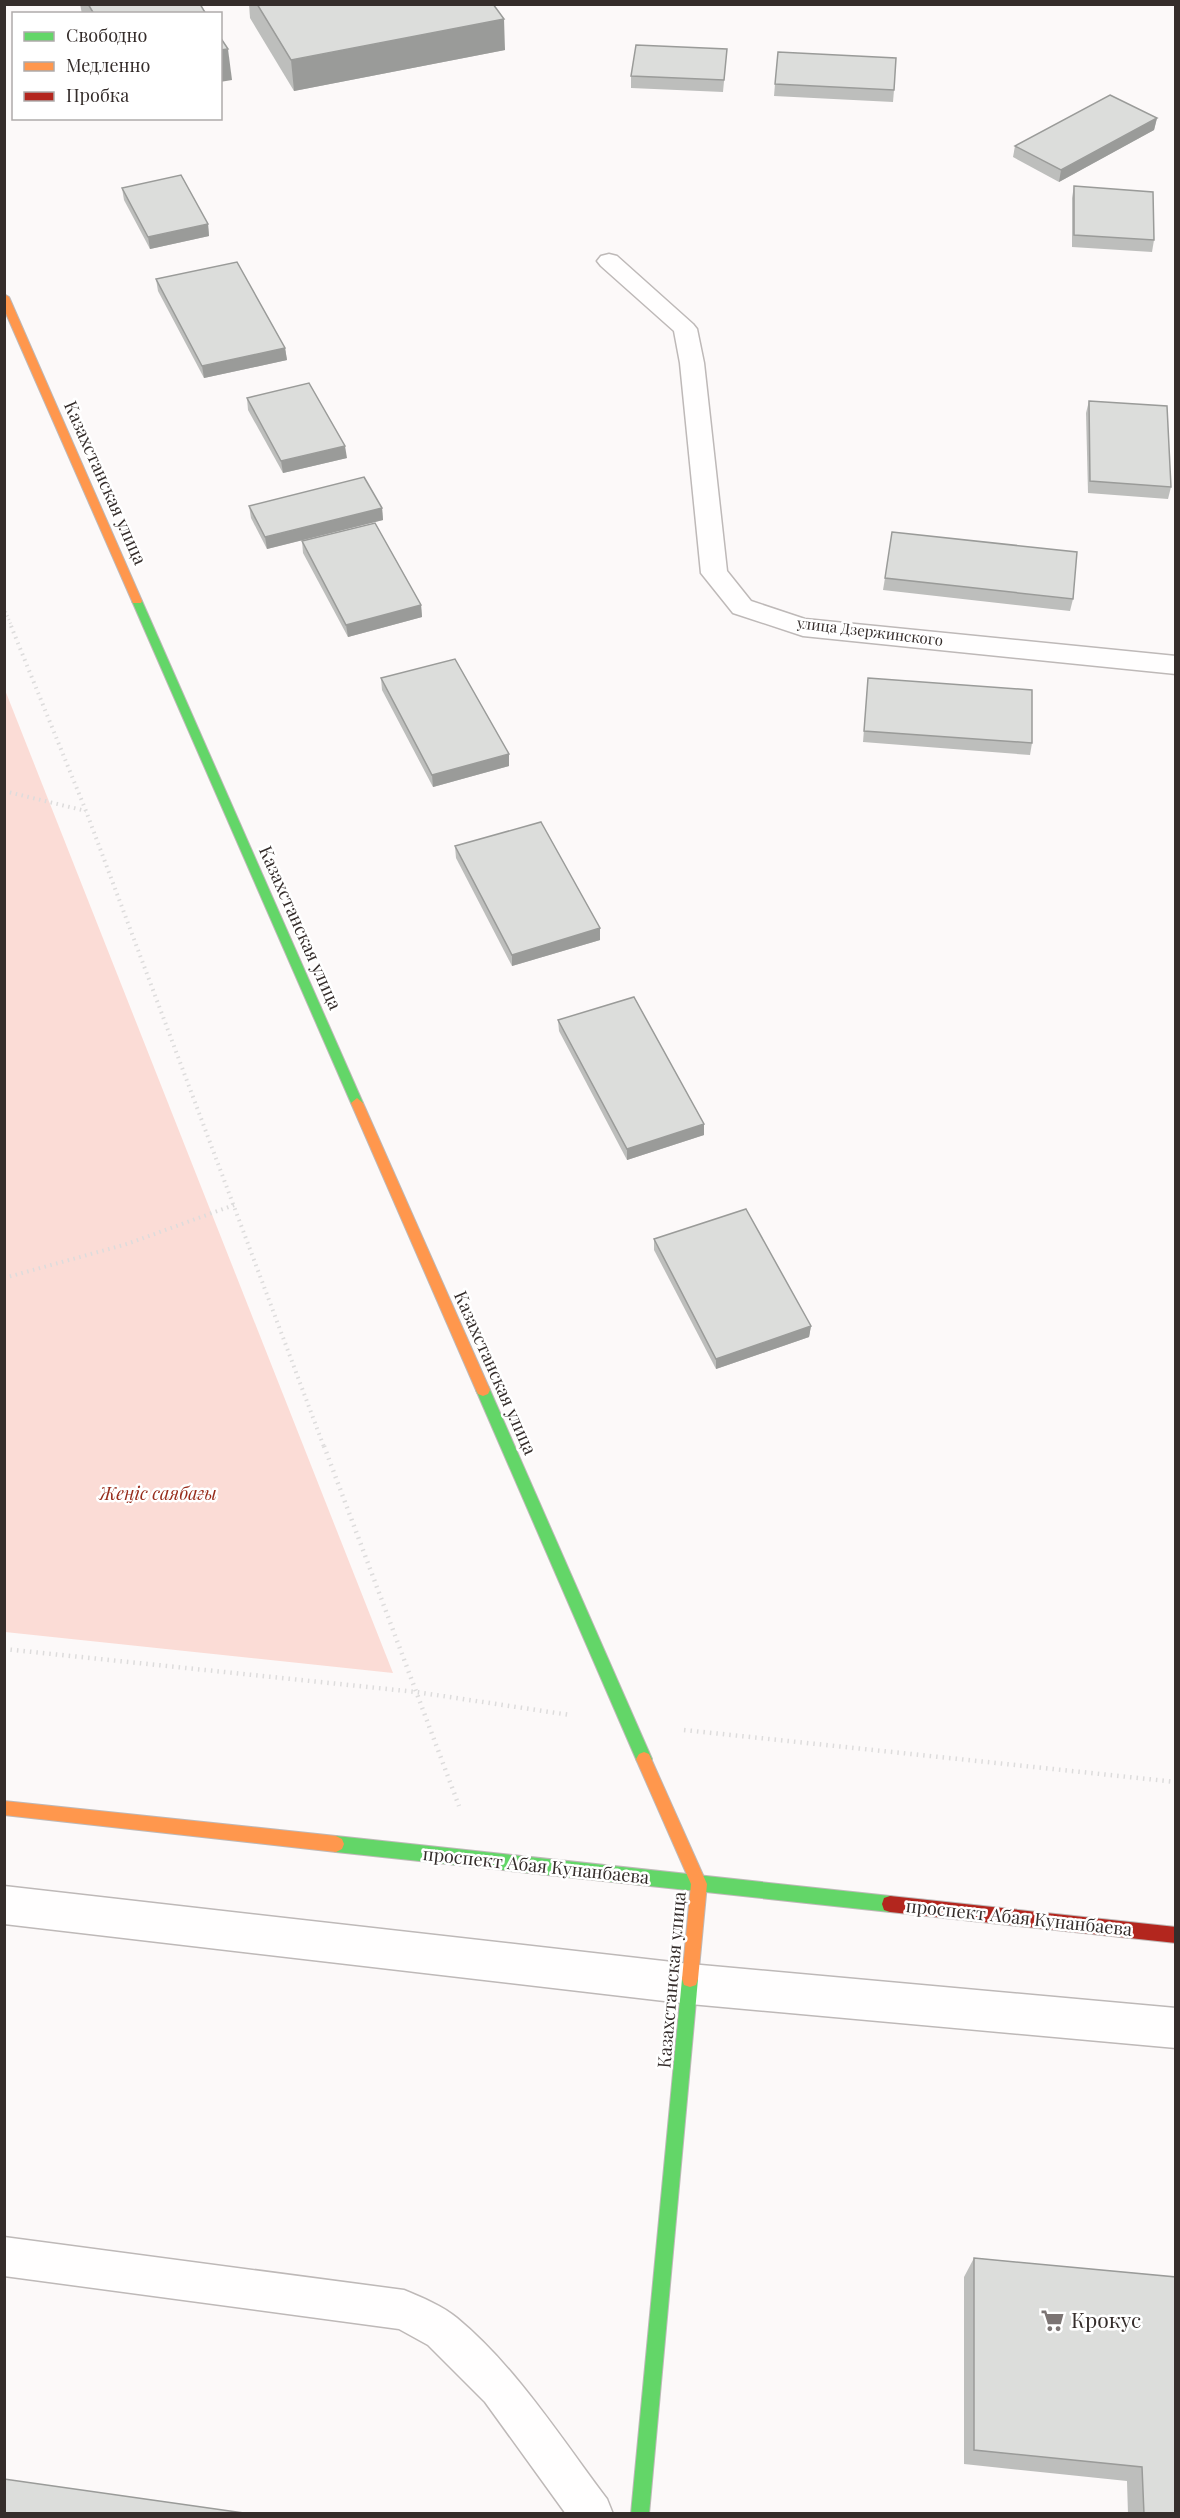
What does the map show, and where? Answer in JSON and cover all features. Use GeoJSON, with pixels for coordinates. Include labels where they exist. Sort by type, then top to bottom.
{"type":"FeatureCollection","features":[{"type":"Feature","properties":{"kind":"street","name":"улица Дзержинского"},"geometry":{"type":"LineString","coordinates":[[609,261],[685,329],[692,363],[714,573],[742,607],[803,627],[1176,664]]}},
{"type":"Feature","properties":{"kind":"street","name":"Казахстанская улица"},"geometry":{"type":"LineString","coordinates":[[4,297],[699,1884],[640,2514]]}},
{"type":"Feature","properties":{"kind":"street","name":"проспект Абая Кунанбаева"},"geometry":{"type":"LineString","coordinates":[[4,1808],[1176,1935]]}},
{"type":"Feature","properties":{"kind":"street"},"geometry":{"type":"LineString","coordinates":[[4,1905],[690,1984],[1176,2028]]}},
{"type":"Feature","properties":{"kind":"lane"},"geometry":{"type":"LineString","coordinates":[[4,2256],[404,2310],[442,2331],[499,2388],[592,2514]]}},
{"type":"Feature","properties":{"kind":"path"},"geometry":{"type":"LineString","coordinates":[[4,608],[87,811],[479,1860]]}},
{"type":"Feature","properties":{"kind":"path"},"geometry":{"type":"LineString","coordinates":[[4,791],[87,811]]}},
{"type":"Feature","properties":{"kind":"path"},"geometry":{"type":"LineString","coordinates":[[4,1278],[127,1244],[234,1205]]}},
{"type":"Feature","properties":{"kind":"green space","name":"Жеңіс саябағы"},"geometry":{"type":"Polygon","coordinates":[[[5,690],[393,1673],[5,1632],[5,690]]]}},
{"type":"Feature","properties":{"kind":"building"},"geometry":{"type":"Polygon","coordinates":[[[88,4],[200,4],[205,12],[93,12],[88,4]]]}},
{"type":"Feature","properties":{"kind":"building"},"geometry":{"type":"Polygon","coordinates":[[[257,4],[493,4],[504,19],[291,60],[257,4]]]}},
{"type":"Feature","properties":{"kind":"building"},"geometry":{"type":"Polygon","coordinates":[[[222,40],[228,49],[222,50],[222,40]]]}},
{"type":"Feature","properties":{"kind":"building"},"geometry":{"type":"Polygon","coordinates":[[[636,45],[727,49],[724,80],[631,76],[636,45]]]}},
{"type":"Feature","properties":{"kind":"building"},"geometry":{"type":"Polygon","coordinates":[[[778,52],[896,58],[894,90],[775,84],[778,52]]]}},
{"type":"Feature","properties":{"kind":"building"},"geometry":{"type":"Polygon","coordinates":[[[1110,95],[1157,118],[1061,170],[1015,146],[1110,95]]]}},
{"type":"Feature","properties":{"kind":"building"},"geometry":{"type":"Polygon","coordinates":[[[181,175],[208,224],[148,237],[122,188],[181,175]]]}},
{"type":"Feature","properties":{"kind":"building"},"geometry":{"type":"Polygon","coordinates":[[[1074,186],[1153,192],[1154,240],[1074,235],[1074,186]]]}},
{"type":"Feature","properties":{"kind":"building"},"geometry":{"type":"Polygon","coordinates":[[[237,262],[285,348],[202,366],[156,279],[237,262]]]}},
{"type":"Feature","properties":{"kind":"building"},"geometry":{"type":"Polygon","coordinates":[[[309,383],[345,446],[281,461],[247,398],[309,383]]]}},
{"type":"Feature","properties":{"kind":"building"},"geometry":{"type":"Polygon","coordinates":[[[1089,401],[1167,406],[1171,487],[1090,481],[1089,401]]]}},
{"type":"Feature","properties":{"kind":"building"},"geometry":{"type":"Polygon","coordinates":[[[364,477],[382,508],[265,537],[249,506],[364,477]]]}},
{"type":"Feature","properties":{"kind":"building"},"geometry":{"type":"Polygon","coordinates":[[[375,523],[421,605],[346,625],[302,541],[375,523]]]}},
{"type":"Feature","properties":{"kind":"building"},"geometry":{"type":"Polygon","coordinates":[[[892,532],[1077,552],[1073,599],[885,578],[892,532]]]}},
{"type":"Feature","properties":{"kind":"building"},"geometry":{"type":"Polygon","coordinates":[[[455,659],[509,754],[432,775],[381,678],[455,659]]]}},
{"type":"Feature","properties":{"kind":"building"},"geometry":{"type":"Polygon","coordinates":[[[868,678],[1032,690],[1032,743],[864,731],[868,678]]]}},
{"type":"Feature","properties":{"kind":"building"},"geometry":{"type":"Polygon","coordinates":[[[541,822],[600,928],[512,955],[455,846],[541,822]]]}},
{"type":"Feature","properties":{"kind":"building"},"geometry":{"type":"Polygon","coordinates":[[[634,997],[704,1124],[627,1149],[558,1020],[634,997]]]}},
{"type":"Feature","properties":{"kind":"building"},"geometry":{"type":"Polygon","coordinates":[[[746,1209],[811,1326],[716,1359],[654,1239],[746,1209]]]}},
{"type":"Feature","properties":{"kind":"building"},"geometry":{"type":"Polygon","coordinates":[[[974,2258],[1176,2277],[1176,2514],[1144,2514],[1142,2467],[974,2450],[974,2258]]]}},
{"type":"Feature","properties":{"kind":"building"},"geometry":{"type":"Polygon","coordinates":[[[4,2479],[251,2514],[4,2514],[4,2479]]]}},
{"type":"Feature","properties":{"kind":"traffic: fast"},"geometry":{"type":"LineString","coordinates":[[137,601],[357,1103]]}},
{"type":"Feature","properties":{"kind":"traffic: fast"},"geometry":{"type":"LineString","coordinates":[[483,1390],[644,1759]]}},
{"type":"Feature","properties":{"kind":"traffic: fast"},"geometry":{"type":"LineString","coordinates":[[336,1844],[890,1904]]}},
{"type":"Feature","properties":{"kind":"traffic: fast"},"geometry":{"type":"LineString","coordinates":[[640,2514],[690,1979]]}},
{"type":"Feature","properties":{"kind":"traffic: slow"},"geometry":{"type":"LineString","coordinates":[[4,297],[137,601]]}},
{"type":"Feature","properties":{"kind":"traffic: slow"},"geometry":{"type":"LineString","coordinates":[[357,1103],[483,1390]]}},
{"type":"Feature","properties":{"kind":"traffic: slow"},"geometry":{"type":"LineString","coordinates":[[644,1759],[699,1884],[690,1979]]}},
{"type":"Feature","properties":{"kind":"traffic: slow"},"geometry":{"type":"LineString","coordinates":[[4,1808],[336,1844]]}},
{"type":"Feature","properties":{"kind":"traffic: jam"},"geometry":{"type":"LineString","coordinates":[[890,1904],[1176,1935]]}},
{"type":"Feature","properties":{"kind":"place","name":"Крокус"},"geometry":{"type":"Point","coordinates":[1053,2321]}}]}
